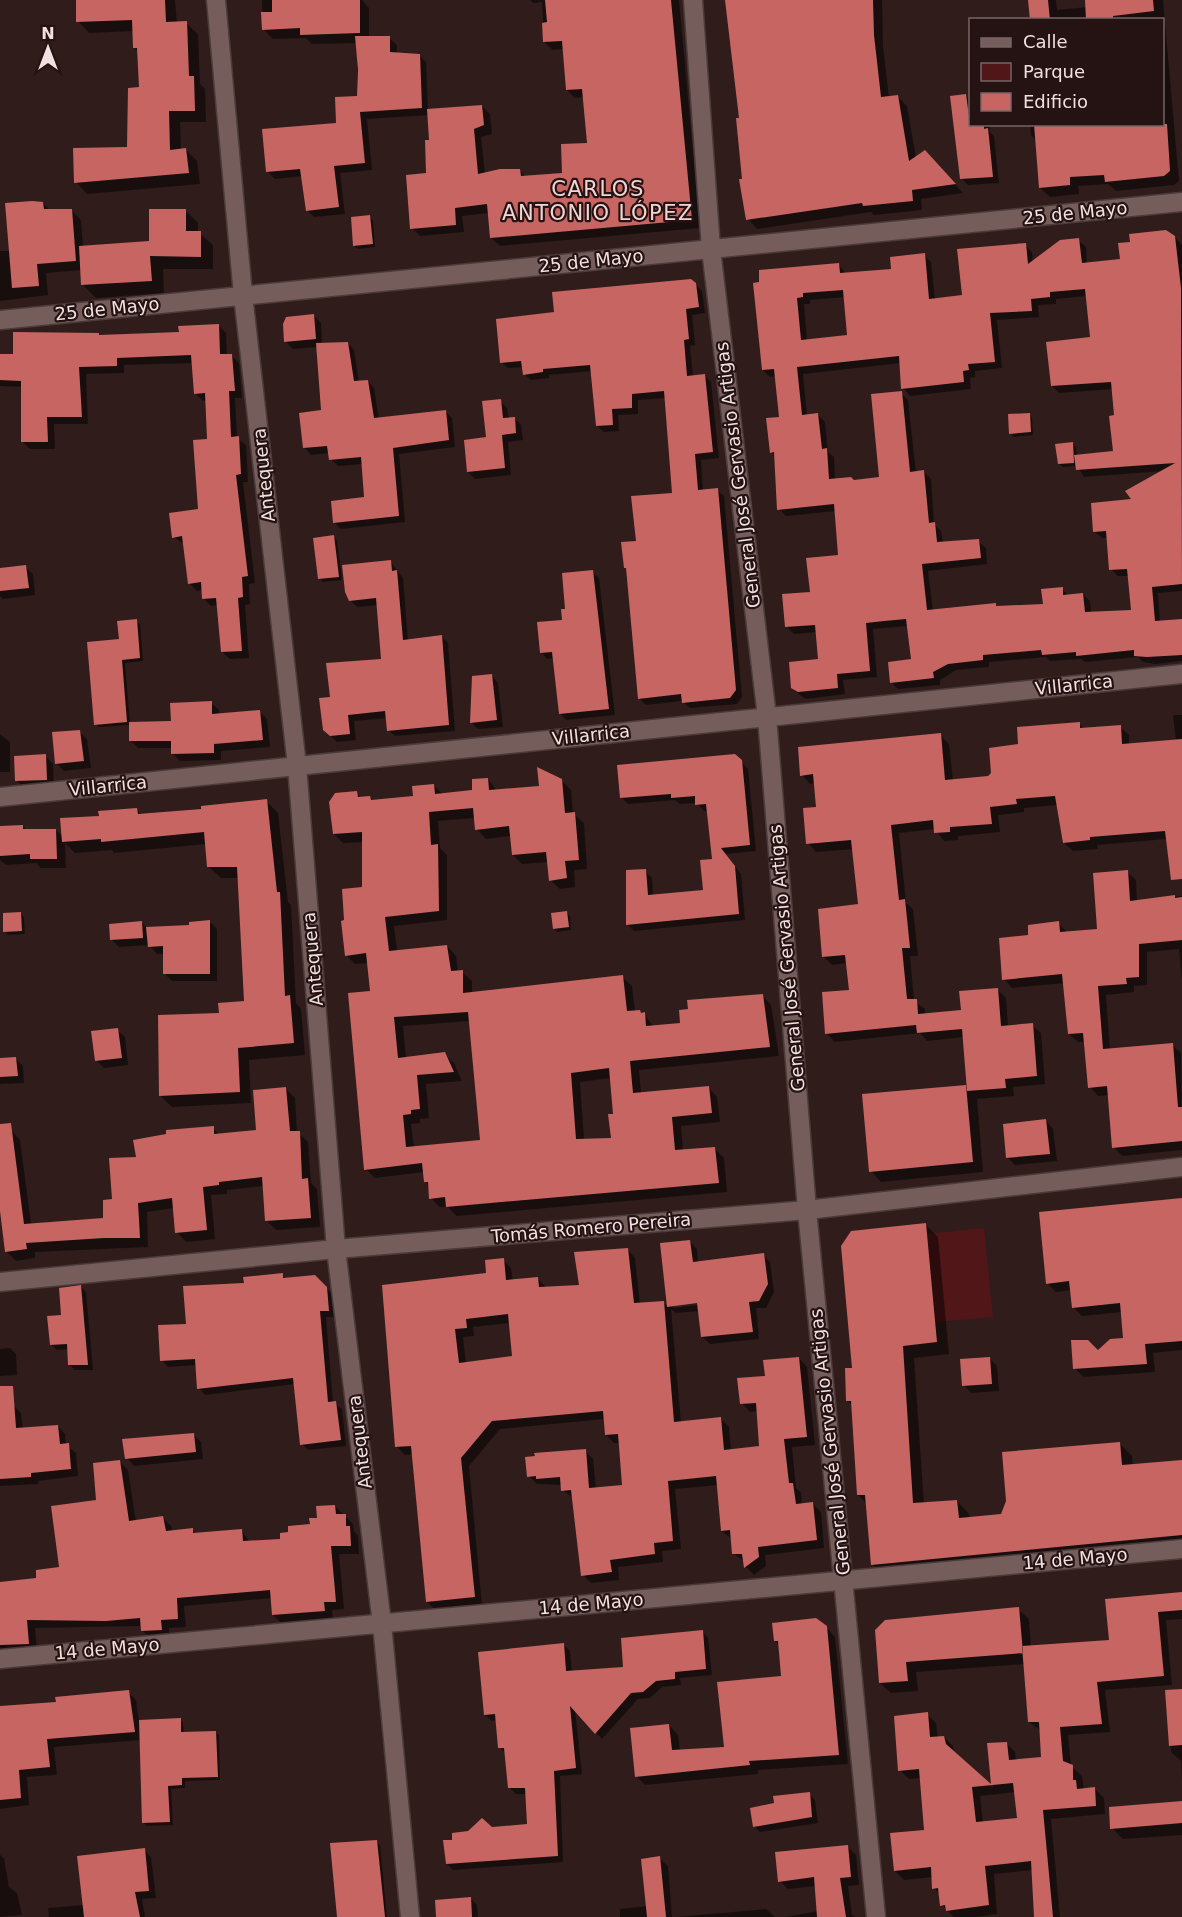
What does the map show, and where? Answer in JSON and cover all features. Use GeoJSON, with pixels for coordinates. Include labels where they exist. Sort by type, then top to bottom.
{"type":"FeatureCollection","features":[{"type":"Feature","properties":{"kind":"street","name":"Antequera"},"geometry":{"type":"LineString","coordinates":[[216,0],[243,295],[297,766],[336,1249],[382,1624],[410,1917]]}},
{"type":"Feature","properties":{"kind":"street","name":"General José Gervasio Artigas"},"geometry":{"type":"LineString","coordinates":[[693,0],[711,249],[767,717],[807,1210],[876,1917]]}},
{"type":"Feature","properties":{"kind":"street","name":"25 de Mayo"},"geometry":{"type":"LineString","coordinates":[[0,320],[1182,202]]}},
{"type":"Feature","properties":{"kind":"street","name":"Villarrica"},"geometry":{"type":"LineString","coordinates":[[0,797],[1182,674]]}},
{"type":"Feature","properties":{"kind":"street","name":"Tomás Romero Pereira"},"geometry":{"type":"LineString","coordinates":[[0,1282],[336,1249],[807,1210],[1182,1167]]}},
{"type":"Feature","properties":{"kind":"street","name":"14 de Mayo"},"geometry":{"type":"LineString","coordinates":[[0,1659],[1182,1549]]}},
{"type":"Feature","properties":{"kind":"green space"},"geometry":{"type":"Polygon","coordinates":[[[984,1228],[993,1317],[936,1322],[927,1234],[984,1228]]]}},
{"type":"Feature","properties":{"kind":"building"},"geometry":{"type":"Polygon","coordinates":[[[76,0],[165,0],[166,22],[187,21],[189,76],[194,76],[195,111],[169,111],[170,150],[186,148],[189,173],[74,183],[73,148],[127,147],[128,88],[139,87],[137,48],[133,48],[132,20],[76,22],[76,0]]]}},
{"type":"Feature","properties":{"kind":"building"},"geometry":{"type":"Polygon","coordinates":[[[272,0],[360,0],[360,33],[300,35],[300,28],[262,30],[261,12],[272,12],[272,0]]]}},
{"type":"Feature","properties":{"kind":"building"},"geometry":{"type":"Polygon","coordinates":[[[545,0],[671,0],[692,220],[490,238],[487,204],[455,208],[456,225],[410,229],[406,175],[426,173],[425,140],[429,140],[427,109],[482,105],[484,125],[474,129],[478,174],[500,169],[520,169],[521,176],[562,173],[561,144],[587,143],[582,89],[566,90],[562,41],[543,42],[542,23],[547,22],[545,0]]]}},
{"type":"Feature","properties":{"kind":"building"},"geometry":{"type":"Polygon","coordinates":[[[725,0],[873,0],[874,35],[881,97],[898,95],[909,161],[925,150],[956,184],[912,190],[913,201],[863,206],[862,203],[746,220],[739,179],[742,179],[736,118],[739,118],[725,0]]]}},
{"type":"Feature","properties":{"kind":"building"},"geometry":{"type":"Polygon","coordinates":[[[1028,0],[1048,0],[1050,18],[1030,18],[1028,0]]]}},
{"type":"Feature","properties":{"kind":"building"},"geometry":{"type":"Polygon","coordinates":[[[1085,0],[1153,0],[1154,11],[1113,16],[1113,18],[1086,18],[1085,0]]]}},
{"type":"Feature","properties":{"kind":"building"},"geometry":{"type":"Polygon","coordinates":[[[355,36],[390,36],[390,52],[420,54],[422,108],[360,112],[365,163],[334,166],[339,207],[306,211],[300,169],[266,172],[262,129],[336,123],[335,97],[357,96],[358,70],[355,36]]]}},
{"type":"Feature","properties":{"kind":"building"},"geometry":{"type":"Polygon","coordinates":[[[966,94],[969,126],[988,128],[993,177],[960,179],[950,96],[966,94]]]}},
{"type":"Feature","properties":{"kind":"building"},"geometry":{"type":"Polygon","coordinates":[[[1167,124],[1170,171],[1164,176],[1105,182],[1104,175],[1070,177],[1070,185],[1039,188],[1034,126],[1164,126],[1167,124]]]}},
{"type":"Feature","properties":{"kind":"building"},"geometry":{"type":"Polygon","coordinates":[[[43,202],[44,209],[72,209],[76,261],[37,264],[39,286],[12,288],[5,203],[43,202]]]}},
{"type":"Feature","properties":{"kind":"building"},"geometry":{"type":"Polygon","coordinates":[[[149,209],[186,209],[186,231],[201,231],[201,257],[150,256],[152,281],[81,285],[79,246],[149,241],[149,209]]]}},
{"type":"Feature","properties":{"kind":"building"},"geometry":{"type":"Polygon","coordinates":[[[370,215],[373,244],[353,246],[351,217],[370,215]]]}},
{"type":"Feature","properties":{"kind":"building"},"geometry":{"type":"Polygon","coordinates":[[[1166,230],[1175,236],[1181,288],[1182,584],[1152,587],[1155,621],[1182,619],[1182,655],[1134,656],[1134,650],[1076,656],[1076,652],[1042,655],[1041,650],[983,655],[983,660],[948,664],[933,672],[934,678],[890,683],[888,662],[911,659],[906,619],[866,623],[870,671],[837,674],[838,688],[798,692],[791,688],[789,662],[818,659],[815,625],[785,627],[782,594],[810,592],[806,558],[838,555],[834,504],[777,510],[774,452],[770,453],[766,418],[779,417],[774,369],[762,370],[753,283],[759,282],[759,270],[839,263],[840,273],[891,269],[890,257],[925,253],[929,299],[962,295],[957,249],[1026,243],[1028,264],[1060,240],[1079,238],[1082,263],[1120,259],[1118,243],[1130,242],[1129,234],[1166,230]],[[1085,289],[1050,292],[1050,297],[1031,299],[1032,311],[990,313],[995,362],[968,364],[969,370],[963,371],[964,382],[901,389],[899,356],[797,367],[802,415],[818,413],[822,449],[827,448],[829,479],[851,477],[854,480],[879,477],[871,394],[902,391],[910,472],[924,470],[929,523],[935,522],[937,542],[979,539],[981,558],[922,564],[927,610],[996,603],[996,606],[1043,604],[1041,589],[1063,587],[1063,595],[1083,593],[1085,612],[1131,610],[1127,569],[1109,570],[1106,531],[1093,532],[1091,503],[1131,499],[1125,491],[1175,463],[1076,470],[1074,455],[1113,451],[1109,416],[1114,415],[1111,382],[1051,386],[1046,342],[1090,337],[1085,289]],[[843,290],[803,293],[803,297],[797,298],[801,340],[847,335],[843,290]]]}},
{"type":"Feature","properties":{"kind":"building"},"geometry":{"type":"Polygon","coordinates":[[[691,279],[696,283],[699,307],[686,309],[689,339],[684,340],[687,376],[705,374],[713,452],[695,454],[698,490],[718,488],[736,690],[730,698],[682,703],[681,694],[638,699],[626,568],[624,568],[621,542],[636,541],[631,496],[672,493],[664,391],[632,394],[632,408],[612,409],[613,425],[596,426],[590,365],[543,369],[543,372],[523,375],[521,361],[500,363],[496,319],[554,312],[552,292],[691,279]]]}},
{"type":"Feature","properties":{"kind":"building"},"geometry":{"type":"Polygon","coordinates":[[[314,314],[316,339],[284,342],[283,324],[286,317],[314,314]]]}},
{"type":"Feature","properties":{"kind":"building"},"geometry":{"type":"Polygon","coordinates":[[[219,324],[220,354],[232,354],[235,391],[229,391],[231,437],[239,436],[241,474],[236,475],[248,576],[242,577],[243,597],[238,598],[242,651],[221,652],[216,598],[202,599],[201,582],[188,584],[182,536],[172,538],[169,513],[198,509],[193,440],[207,439],[205,393],[194,394],[191,355],[117,358],[117,366],[79,367],[82,417],[47,417],[48,442],[21,442],[21,381],[0,380],[0,354],[13,354],[13,332],[99,333],[99,335],[179,332],[178,326],[219,324]]]}},
{"type":"Feature","properties":{"kind":"building"},"geometry":{"type":"Polygon","coordinates":[[[348,342],[354,381],[368,380],[374,418],[446,410],[449,440],[393,448],[399,516],[333,523],[331,501],[364,497],[361,457],[329,460],[327,446],[303,448],[299,413],[321,410],[316,343],[348,342]]]}},
{"type":"Feature","properties":{"kind":"building"},"geometry":{"type":"Polygon","coordinates":[[[501,399],[503,418],[515,417],[516,433],[502,435],[505,468],[467,472],[464,440],[486,437],[482,401],[501,399]]]}},
{"type":"Feature","properties":{"kind":"building"},"geometry":{"type":"Polygon","coordinates":[[[1030,413],[1031,432],[1009,434],[1008,414],[1030,413]]]}},
{"type":"Feature","properties":{"kind":"building"},"geometry":{"type":"Polygon","coordinates":[[[1073,442],[1074,463],[1058,464],[1055,444],[1073,442]]]}},
{"type":"Feature","properties":{"kind":"building"},"geometry":{"type":"Polygon","coordinates":[[[334,535],[339,577],[318,579],[313,538],[334,535]]]}},
{"type":"Feature","properties":{"kind":"building"},"geometry":{"type":"Polygon","coordinates":[[[391,560],[392,571],[397,570],[403,640],[442,635],[449,725],[387,731],[385,711],[348,715],[350,734],[330,736],[323,730],[319,698],[330,697],[326,663],[381,659],[376,598],[349,601],[345,592],[342,565],[391,560]]]}},
{"type":"Feature","properties":{"kind":"building"},"geometry":{"type":"Polygon","coordinates":[[[26,565],[29,588],[0,591],[0,568],[26,565]]]}},
{"type":"Feature","properties":{"kind":"building"},"geometry":{"type":"Polygon","coordinates":[[[593,570],[609,709],[559,714],[552,652],[540,653],[537,622],[562,620],[561,609],[565,609],[562,573],[593,570]]]}},
{"type":"Feature","properties":{"kind":"building"},"geometry":{"type":"Polygon","coordinates":[[[137,619],[140,658],[122,660],[127,722],[94,725],[87,642],[119,639],[117,621],[137,619]]]}},
{"type":"Feature","properties":{"kind":"building"},"geometry":{"type":"Polygon","coordinates":[[[492,674],[497,720],[470,723],[472,676],[492,674]]]}},
{"type":"Feature","properties":{"kind":"building"},"geometry":{"type":"Polygon","coordinates":[[[212,701],[212,714],[260,710],[263,740],[214,744],[214,753],[171,754],[171,741],[129,741],[129,722],[171,721],[170,703],[212,701]]]}},
{"type":"Feature","properties":{"kind":"building"},"geometry":{"type":"Polygon","coordinates":[[[1080,722],[1080,728],[1121,725],[1122,744],[1182,739],[1182,879],[1171,880],[1165,831],[1090,837],[1090,840],[1063,843],[1055,796],[1016,799],[1017,804],[990,807],[992,824],[950,827],[950,832],[934,833],[933,820],[891,825],[899,900],[905,899],[910,948],[902,948],[907,999],[917,999],[918,1014],[961,1010],[959,991],[998,988],[1001,1026],[1033,1023],[1037,1076],[1005,1079],[1006,1088],[967,1091],[962,1029],[917,1033],[916,1025],[825,1034],[822,992],[849,990],[845,955],[822,957],[818,909],[858,904],[851,840],[806,844],[803,808],[816,807],[813,774],[800,776],[798,747],[941,733],[945,780],[988,776],[991,773],[989,748],[1018,744],[1017,727],[1080,722]]]}},
{"type":"Feature","properties":{"kind":"building"},"geometry":{"type":"Polygon","coordinates":[[[80,730],[84,761],[55,764],[52,732],[80,730]]]}},
{"type":"Feature","properties":{"kind":"building"},"geometry":{"type":"Polygon","coordinates":[[[46,754],[47,780],[15,781],[14,756],[46,754]]]}},
{"type":"Feature","properties":{"kind":"building"},"geometry":{"type":"Polygon","coordinates":[[[735,754],[742,760],[750,845],[721,848],[735,866],[739,914],[626,925],[626,870],[646,869],[648,895],[703,890],[700,860],[712,859],[706,804],[695,805],[695,796],[671,798],[671,794],[620,798],[617,765],[735,754]]]}},
{"type":"Feature","properties":{"kind":"building"},"geometry":{"type":"Polygon","coordinates":[[[537,767],[562,779],[565,813],[575,812],[579,860],[565,861],[567,878],[549,881],[546,852],[512,855],[509,826],[475,830],[473,808],[429,812],[431,845],[438,844],[439,911],[385,917],[389,951],[447,945],[451,971],[463,970],[463,993],[623,975],[627,1011],[645,1012],[646,1026],[680,1023],[679,1010],[688,1009],[687,1000],[763,994],[770,1047],[630,1061],[633,1093],[709,1086],[712,1113],[672,1117],[675,1150],[715,1147],[719,1183],[446,1207],[445,1197],[429,1199],[428,1182],[424,1182],[422,1163],[364,1170],[348,993],[370,991],[366,953],[345,956],[341,921],[344,920],[342,889],[362,887],[362,832],[333,834],[329,802],[335,793],[357,791],[358,797],[370,796],[371,800],[413,796],[412,786],[434,784],[435,794],[472,790],[472,779],[488,778],[489,790],[539,786],[537,767]],[[468,1012],[394,1017],[398,1058],[445,1052],[454,1072],[417,1075],[420,1109],[411,1110],[411,1114],[403,1115],[406,1147],[480,1140],[468,1012]],[[609,1068],[571,1073],[576,1139],[611,1138],[608,1114],[613,1114],[609,1068]]]}},
{"type":"Feature","properties":{"kind":"building"},"geometry":{"type":"Polygon","coordinates":[[[267,799],[277,892],[280,892],[285,996],[290,995],[294,1043],[238,1048],[240,1092],[159,1096],[158,1015],[219,1013],[218,1003],[244,1001],[237,867],[207,867],[204,832],[101,842],[101,839],[62,842],[60,818],[99,816],[98,811],[137,808],[138,814],[201,809],[201,806],[267,799]]]}},
{"type":"Feature","properties":{"kind":"building"},"geometry":{"type":"Polygon","coordinates":[[[23,825],[23,829],[56,829],[57,859],[30,859],[30,854],[0,856],[0,826],[23,825]]]}},
{"type":"Feature","properties":{"kind":"building"},"geometry":{"type":"Polygon","coordinates":[[[1128,870],[1130,901],[1175,895],[1175,898],[1182,897],[1182,940],[1139,944],[1139,977],[1126,978],[1127,984],[1098,986],[1103,1049],[1173,1043],[1178,1107],[1182,1107],[1182,1141],[1112,1148],[1107,1086],[1088,1088],[1083,1033],[1068,1034],[1062,974],[1002,980],[999,938],[1028,935],[1028,925],[1059,921],[1060,932],[1097,929],[1093,873],[1128,870]]]}},
{"type":"Feature","properties":{"kind":"building"},"geometry":{"type":"Polygon","coordinates":[[[567,911],[569,927],[553,929],[551,913],[567,911]]]}},
{"type":"Feature","properties":{"kind":"building"},"geometry":{"type":"Polygon","coordinates":[[[21,912],[22,931],[3,932],[3,913],[21,912]]]}},
{"type":"Feature","properties":{"kind":"building"},"geometry":{"type":"Polygon","coordinates":[[[210,920],[210,974],[163,974],[163,946],[148,947],[146,927],[189,925],[189,922],[210,920]]]}},
{"type":"Feature","properties":{"kind":"building"},"geometry":{"type":"Polygon","coordinates":[[[142,921],[143,938],[110,940],[109,924],[142,921]]]}},
{"type":"Feature","properties":{"kind":"building"},"geometry":{"type":"Polygon","coordinates":[[[118,1028],[122,1058],[95,1061],[91,1031],[118,1028]]]}},
{"type":"Feature","properties":{"kind":"building"},"geometry":{"type":"Polygon","coordinates":[[[16,1057],[18,1076],[0,1077],[0,1058],[16,1057]]]}},
{"type":"Feature","properties":{"kind":"building"},"geometry":{"type":"Polygon","coordinates":[[[966,1085],[973,1162],[869,1172],[862,1094],[966,1085]]]}},
{"type":"Feature","properties":{"kind":"building"},"geometry":{"type":"Polygon","coordinates":[[[286,1087],[290,1131],[300,1131],[302,1179],[308,1178],[311,1218],[265,1221],[262,1177],[219,1182],[219,1185],[203,1187],[207,1230],[175,1233],[172,1198],[138,1203],[140,1238],[26,1243],[27,1249],[5,1252],[0,1211],[0,1124],[11,1123],[24,1224],[103,1218],[103,1200],[112,1199],[109,1158],[136,1157],[133,1140],[166,1134],[166,1130],[214,1126],[214,1134],[256,1130],[253,1090],[286,1087]]]}},
{"type":"Feature","properties":{"kind":"building"},"geometry":{"type":"Polygon","coordinates":[[[1046,1119],[1050,1154],[1006,1158],[1003,1124],[1046,1119]]]}},
{"type":"Feature","properties":{"kind":"building"},"geometry":{"type":"Polygon","coordinates":[[[1182,1198],[1182,1341],[1145,1344],[1147,1364],[1073,1369],[1071,1340],[1088,1340],[1098,1350],[1110,1339],[1123,1338],[1120,1303],[1072,1308],[1069,1281],[1046,1284],[1039,1212],[1182,1198]]]}},
{"type":"Feature","properties":{"kind":"building"},"geometry":{"type":"Polygon","coordinates":[[[926,1223],[937,1342],[903,1346],[913,1503],[957,1500],[959,1518],[1001,1514],[1006,1501],[1002,1452],[1120,1442],[1122,1465],[1182,1460],[1182,1535],[871,1565],[865,1495],[857,1495],[851,1401],[846,1401],[845,1368],[852,1368],[841,1246],[851,1231],[926,1223]]]}},
{"type":"Feature","properties":{"kind":"building"},"geometry":{"type":"Polygon","coordinates":[[[690,1240],[693,1262],[764,1253],[768,1284],[759,1301],[749,1302],[753,1332],[701,1337],[697,1303],[667,1307],[660,1243],[690,1240]]]}},
{"type":"Feature","properties":{"kind":"building"},"geometry":{"type":"Polygon","coordinates":[[[628,1248],[634,1303],[664,1301],[674,1422],[721,1417],[724,1450],[759,1446],[756,1403],[740,1404],[737,1378],[765,1376],[763,1360],[799,1357],[807,1437],[784,1439],[789,1483],[793,1483],[796,1504],[813,1502],[817,1540],[758,1547],[759,1557],[744,1568],[742,1554],[732,1554],[730,1530],[721,1531],[716,1476],[668,1481],[673,1541],[654,1543],[655,1554],[610,1560],[612,1572],[581,1576],[571,1490],[561,1491],[560,1477],[536,1479],[536,1476],[527,1477],[525,1457],[535,1456],[534,1453],[586,1449],[589,1488],[622,1485],[618,1434],[605,1435],[603,1411],[492,1421],[461,1458],[475,1597],[426,1602],[411,1446],[395,1447],[382,1285],[486,1273],[485,1260],[504,1258],[506,1280],[538,1277],[539,1287],[579,1285],[574,1252],[628,1248]],[[508,1314],[466,1319],[467,1328],[455,1329],[459,1363],[512,1356],[508,1314]]]}},
{"type":"Feature","properties":{"kind":"building"},"geometry":{"type":"Polygon","coordinates":[[[283,1273],[283,1278],[315,1275],[327,1287],[329,1311],[320,1311],[328,1402],[336,1401],[341,1440],[300,1445],[293,1378],[197,1389],[195,1359],[160,1361],[158,1325],[186,1324],[183,1286],[244,1283],[243,1277],[283,1273]]]}},
{"type":"Feature","properties":{"kind":"building"},"geometry":{"type":"Polygon","coordinates":[[[81,1285],[88,1365],[68,1365],[67,1344],[50,1345],[47,1316],[61,1315],[59,1288],[81,1285]]]}},
{"type":"Feature","properties":{"kind":"building"},"geometry":{"type":"Polygon","coordinates":[[[990,1357],[992,1384],[962,1386],[960,1359],[990,1357]]]}},
{"type":"Feature","properties":{"kind":"building"},"geometry":{"type":"Polygon","coordinates":[[[0,1386],[13,1386],[16,1428],[58,1425],[60,1444],[69,1443],[71,1469],[31,1473],[31,1477],[0,1479],[0,1386]]]}},
{"type":"Feature","properties":{"kind":"building"},"geometry":{"type":"Polygon","coordinates":[[[194,1433],[196,1452],[125,1459],[122,1439],[194,1433]]]}},
{"type":"Feature","properties":{"kind":"building"},"geometry":{"type":"Polygon","coordinates":[[[120,1460],[129,1521],[163,1516],[166,1531],[193,1528],[193,1533],[242,1529],[243,1541],[280,1539],[280,1533],[288,1532],[288,1526],[310,1524],[309,1518],[317,1518],[316,1506],[335,1505],[336,1514],[346,1514],[346,1526],[350,1526],[351,1546],[331,1546],[336,1602],[324,1602],[325,1611],[272,1615],[270,1590],[177,1598],[178,1619],[161,1620],[162,1630],[141,1631],[140,1618],[106,1621],[27,1620],[29,1644],[0,1645],[0,1582],[36,1578],[36,1570],[59,1567],[51,1506],[96,1500],[93,1463],[120,1460]]]}},
{"type":"Feature","properties":{"kind":"building"},"geometry":{"type":"Polygon","coordinates":[[[1182,1592],[1182,1610],[1158,1612],[1164,1676],[1097,1682],[1102,1724],[1060,1727],[1063,1761],[1073,1765],[1073,1780],[1076,1780],[1077,1789],[1095,1787],[1096,1806],[1043,1810],[1053,1917],[1034,1917],[1031,1861],[985,1866],[989,1905],[946,1911],[945,1905],[940,1906],[938,1888],[932,1889],[931,1867],[894,1871],[890,1833],[924,1830],[919,1769],[898,1771],[894,1716],[928,1712],[930,1737],[944,1736],[946,1744],[991,1784],[987,1743],[1007,1742],[1009,1760],[1041,1757],[1039,1722],[1028,1722],[1022,1646],[1109,1640],[1105,1599],[1182,1592]],[[1013,1783],[972,1787],[976,1822],[1017,1818],[1013,1783]]]}},
{"type":"Feature","properties":{"kind":"building"},"geometry":{"type":"Polygon","coordinates":[[[1019,1607],[1023,1653],[906,1662],[908,1681],[879,1683],[875,1630],[885,1620],[1019,1607]]]}},
{"type":"Feature","properties":{"kind":"building"},"geometry":{"type":"Polygon","coordinates":[[[816,1618],[827,1626],[839,1755],[749,1761],[750,1765],[635,1777],[630,1728],[669,1724],[672,1750],[724,1747],[717,1682],[781,1676],[778,1641],[774,1641],[772,1623],[816,1618]]]}},
{"type":"Feature","properties":{"kind":"building"},"geometry":{"type":"Polygon","coordinates":[[[703,1630],[706,1669],[675,1672],[675,1679],[656,1681],[643,1692],[631,1693],[595,1734],[570,1706],[576,1768],[554,1771],[558,1856],[446,1864],[443,1840],[452,1840],[452,1833],[468,1831],[482,1818],[492,1827],[527,1824],[525,1788],[508,1788],[504,1748],[498,1748],[495,1714],[484,1715],[478,1652],[564,1643],[566,1671],[623,1667],[621,1638],[703,1630]]]}},
{"type":"Feature","properties":{"kind":"building"},"geometry":{"type":"Polygon","coordinates":[[[1182,1689],[1182,1745],[1169,1746],[1165,1690],[1182,1689]]]}},
{"type":"Feature","properties":{"kind":"building"},"geometry":{"type":"Polygon","coordinates":[[[129,1690],[135,1732],[47,1739],[50,1767],[19,1770],[21,1798],[0,1800],[0,1706],[56,1702],[55,1697],[129,1690]]]}},
{"type":"Feature","properties":{"kind":"building"},"geometry":{"type":"Polygon","coordinates":[[[181,1718],[181,1732],[216,1731],[218,1777],[182,1778],[182,1785],[168,1786],[170,1822],[142,1823],[139,1720],[181,1718]]]}},
{"type":"Feature","properties":{"kind":"building"},"geometry":{"type":"Polygon","coordinates":[[[810,1792],[812,1817],[753,1827],[750,1808],[774,1803],[773,1796],[810,1792]]]}},
{"type":"Feature","properties":{"kind":"building"},"geometry":{"type":"Polygon","coordinates":[[[1182,1801],[1182,1823],[1110,1829],[1109,1807],[1182,1801]]]}},
{"type":"Feature","properties":{"kind":"building"},"geometry":{"type":"Polygon","coordinates":[[[377,1840],[385,1917],[337,1917],[330,1843],[377,1840]]]}},
{"type":"Feature","properties":{"kind":"building"},"geometry":{"type":"Polygon","coordinates":[[[848,1845],[851,1877],[840,1878],[846,1917],[817,1917],[814,1877],[778,1882],[775,1852],[848,1845]]]}},
{"type":"Feature","properties":{"kind":"building"},"geometry":{"type":"Polygon","coordinates":[[[145,1848],[149,1891],[135,1892],[140,1917],[84,1917],[77,1856],[145,1848]]]}},
{"type":"Feature","properties":{"kind":"building"},"geometry":{"type":"Polygon","coordinates":[[[660,1856],[666,1917],[647,1917],[641,1859],[660,1856]]]}},
{"type":"Feature","properties":{"kind":"building"},"geometry":{"type":"Polygon","coordinates":[[[471,1897],[472,1917],[436,1917],[435,1900],[471,1897]]]}},
{"type":"Feature","properties":{"kind":"district","name":"CARLOS ANTONIO LÓPEZ"},"geometry":{"type":"Point","coordinates":[598,201]}}]}
